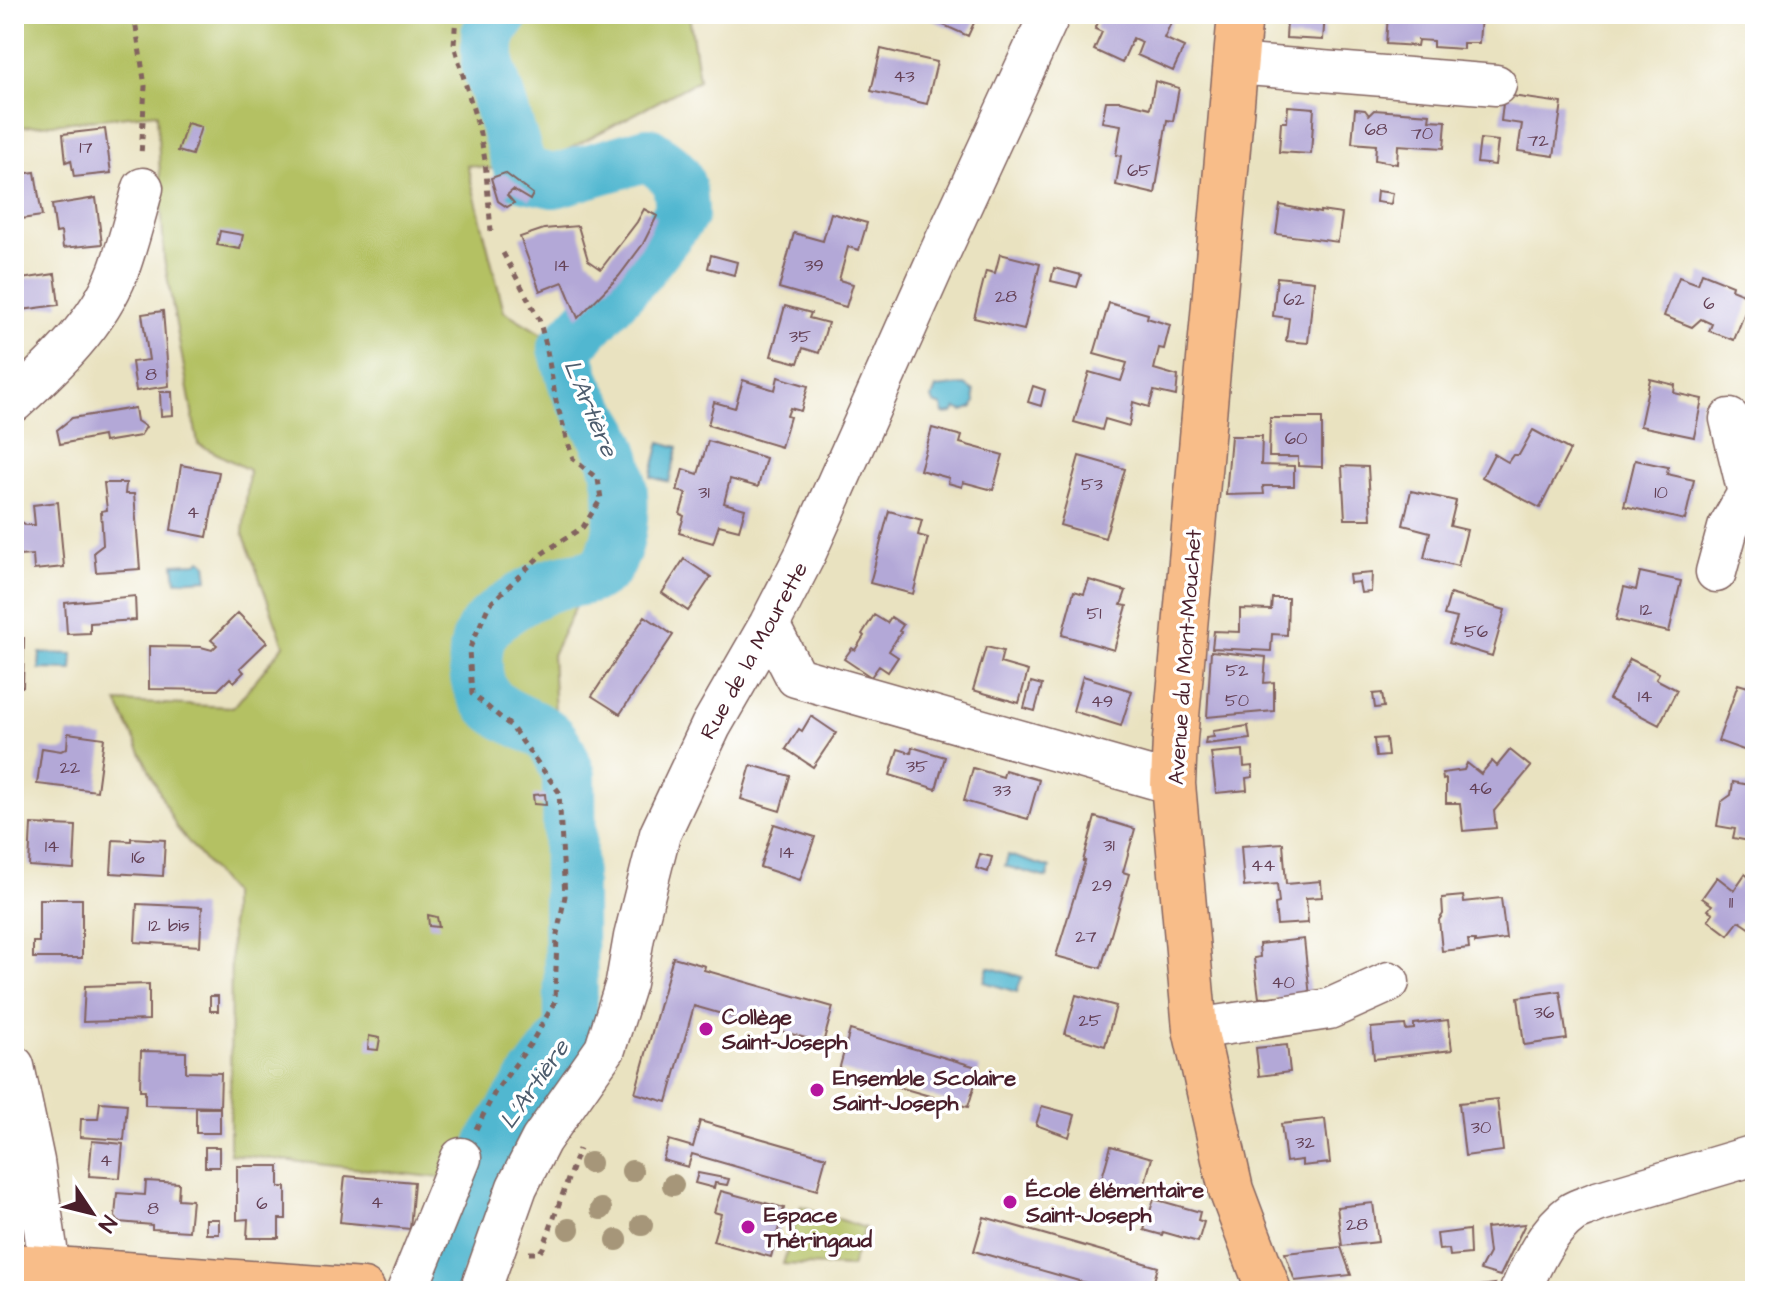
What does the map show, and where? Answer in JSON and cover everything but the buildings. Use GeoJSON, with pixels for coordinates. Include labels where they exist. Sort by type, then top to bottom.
{"type":"FeatureCollection","features":[{"type":"Feature","properties":{"kind":"main road","name":"Avenue du Mont-Mouchet"},"geometry":{"type":"LineString","coordinates":[[1240,14],[1173,784],[1195,1029],[1231,1190],[1269,1291]]}},
{"type":"Feature","properties":{"kind":"main road"},"geometry":{"type":"LineString","coordinates":[[32,1267],[363,1291]]}},
{"type":"Feature","properties":{"kind":"street"},"geometry":{"type":"LineString","coordinates":[[967,137],[1026,14]]}},
{"type":"Feature","properties":{"kind":"street","name":"Rue de la Mourette"},"geometry":{"type":"LineString","coordinates":[[480,1291],[517,1187],[541,1140],[605,1049],[626,983],[634,937],[660,834],[711,726],[805,555],[1050,14]]}},
{"type":"Feature","properties":{"kind":"street"},"geometry":{"type":"LineString","coordinates":[[1235,64],[1496,85]]}},
{"type":"Feature","properties":{"kind":"street"},"geometry":{"type":"LineString","coordinates":[[14,402],[57,363],[93,317],[117,275],[143,188]]}},
{"type":"Feature","properties":{"kind":"street"},"geometry":{"type":"LineString","coordinates":[[1716,572],[1728,528],[1752,492],[1730,419]]}},
{"type":"Feature","properties":{"kind":"street"},"geometry":{"type":"LineString","coordinates":[[769,625],[796,677],[1173,784]]}},
{"type":"Feature","properties":{"kind":"street"},"geometry":{"type":"LineString","coordinates":[[1195,1029],[1329,1009],[1389,982]]}},
{"type":"Feature","properties":{"kind":"street"},"geometry":{"type":"LineString","coordinates":[[14,1066],[34,1161],[32,1267]]}},
{"type":"Feature","properties":{"kind":"street"},"geometry":{"type":"LineString","coordinates":[[1520,1291],[1534,1259],[1573,1212],[1755,1155]]}},
{"type":"Feature","properties":{"kind":"street"},"geometry":{"type":"LineString","coordinates":[[407,1291],[461,1158]]}},
{"type":"Feature","properties":{"kind":"path"},"geometry":{"type":"LineString","coordinates":[[134,14],[145,86],[141,164],[143,188]]}},
{"type":"Feature","properties":{"kind":"path"},"geometry":{"type":"LineString","coordinates":[[456,14],[454,45],[479,129],[491,231]]}},
{"type":"Feature","properties":{"kind":"path"},"geometry":{"type":"LineString","coordinates":[[461,1158],[495,1092],[531,1043],[555,1002],[557,934],[565,896],[559,792],[511,726],[472,694],[469,650],[489,605],[543,553],[583,527],[601,499],[598,479],[573,459],[556,401],[539,319],[502,251]]}},
{"type":"Feature","properties":{"kind":"path"},"geometry":{"type":"LineString","coordinates":[[1027,1291],[1049,1284],[1075,1291]]}},
{"type":"Feature","properties":{"kind":"green space"},"geometry":{"type":"Polygon","coordinates":[[[14,14],[689,14],[699,80],[522,174],[467,165],[504,311],[565,348],[620,515],[552,655],[571,1031],[476,1182],[230,1154],[231,893],[176,827],[117,702],[234,707],[284,645],[243,533],[249,470],[198,444],[164,259],[157,113],[14,128],[14,14]]]}},
{"type":"Feature","properties":{"kind":"green space"},"geometry":{"type":"Polygon","coordinates":[[[801,1206],[865,1228],[851,1267],[783,1264],[801,1206]]]}},
{"type":"Feature","properties":{"kind":"water"},"geometry":{"type":"Polygon","coordinates":[[[965,385],[974,391],[973,407],[963,411],[956,408],[953,413],[943,414],[942,406],[934,403],[932,398],[936,388],[965,385]]]}},
{"type":"Feature","properties":{"kind":"water"},"geometry":{"type":"Polygon","coordinates":[[[660,442],[678,447],[669,482],[651,477],[660,442]]]}},
{"type":"Feature","properties":{"kind":"water"},"geometry":{"type":"Polygon","coordinates":[[[201,560],[206,564],[208,579],[176,581],[174,564],[201,560]]]}},
{"type":"Feature","properties":{"kind":"water"},"geometry":{"type":"Polygon","coordinates":[[[40,653],[73,654],[72,670],[39,669],[40,653]]]}},
{"type":"Feature","properties":{"kind":"water"},"geometry":{"type":"Polygon","coordinates":[[[1008,855],[1050,868],[1047,878],[1005,866],[1008,855]]]}},
{"type":"Feature","properties":{"kind":"water"},"geometry":{"type":"Polygon","coordinates":[[[988,967],[1022,977],[1017,992],[984,982],[988,967]]]}},
{"type":"Feature","properties":{"kind":"waterway"},"geometry":{"type":"LineString","coordinates":[[483,14],[490,30]]}},
{"type":"Feature","properties":{"kind":"waterway","name":"L'Artière"},"geometry":{"type":"LineString","coordinates":[[430,1291],[456,1219],[495,1140],[528,1088],[571,1031],[569,776],[550,738],[499,710],[484,695],[476,672],[477,644],[488,624],[516,602],[549,586],[594,575],[604,569],[612,556],[620,529],[618,474],[605,435],[575,383],[565,348],[636,272],[682,213],[676,178],[648,154],[554,181],[522,174],[488,66],[488,34],[502,14]]}},
{"type":"Feature","properties":{"kind":"place","name":"Collège Saint-Joseph"},"geometry":{"type":"Point","coordinates":[706,1029]}},
{"type":"Feature","properties":{"kind":"place","name":"Ensemble Scolaire Saint-Joseph"},"geometry":{"type":"Point","coordinates":[817,1090]}},
{"type":"Feature","properties":{"kind":"place","name":"École élémentaire Saint-Joseph"},"geometry":{"type":"Point","coordinates":[1010,1202]}},
{"type":"Feature","properties":{"kind":"place","name":"Espace Théringaud"},"geometry":{"type":"Point","coordinates":[748,1227]}}]}
